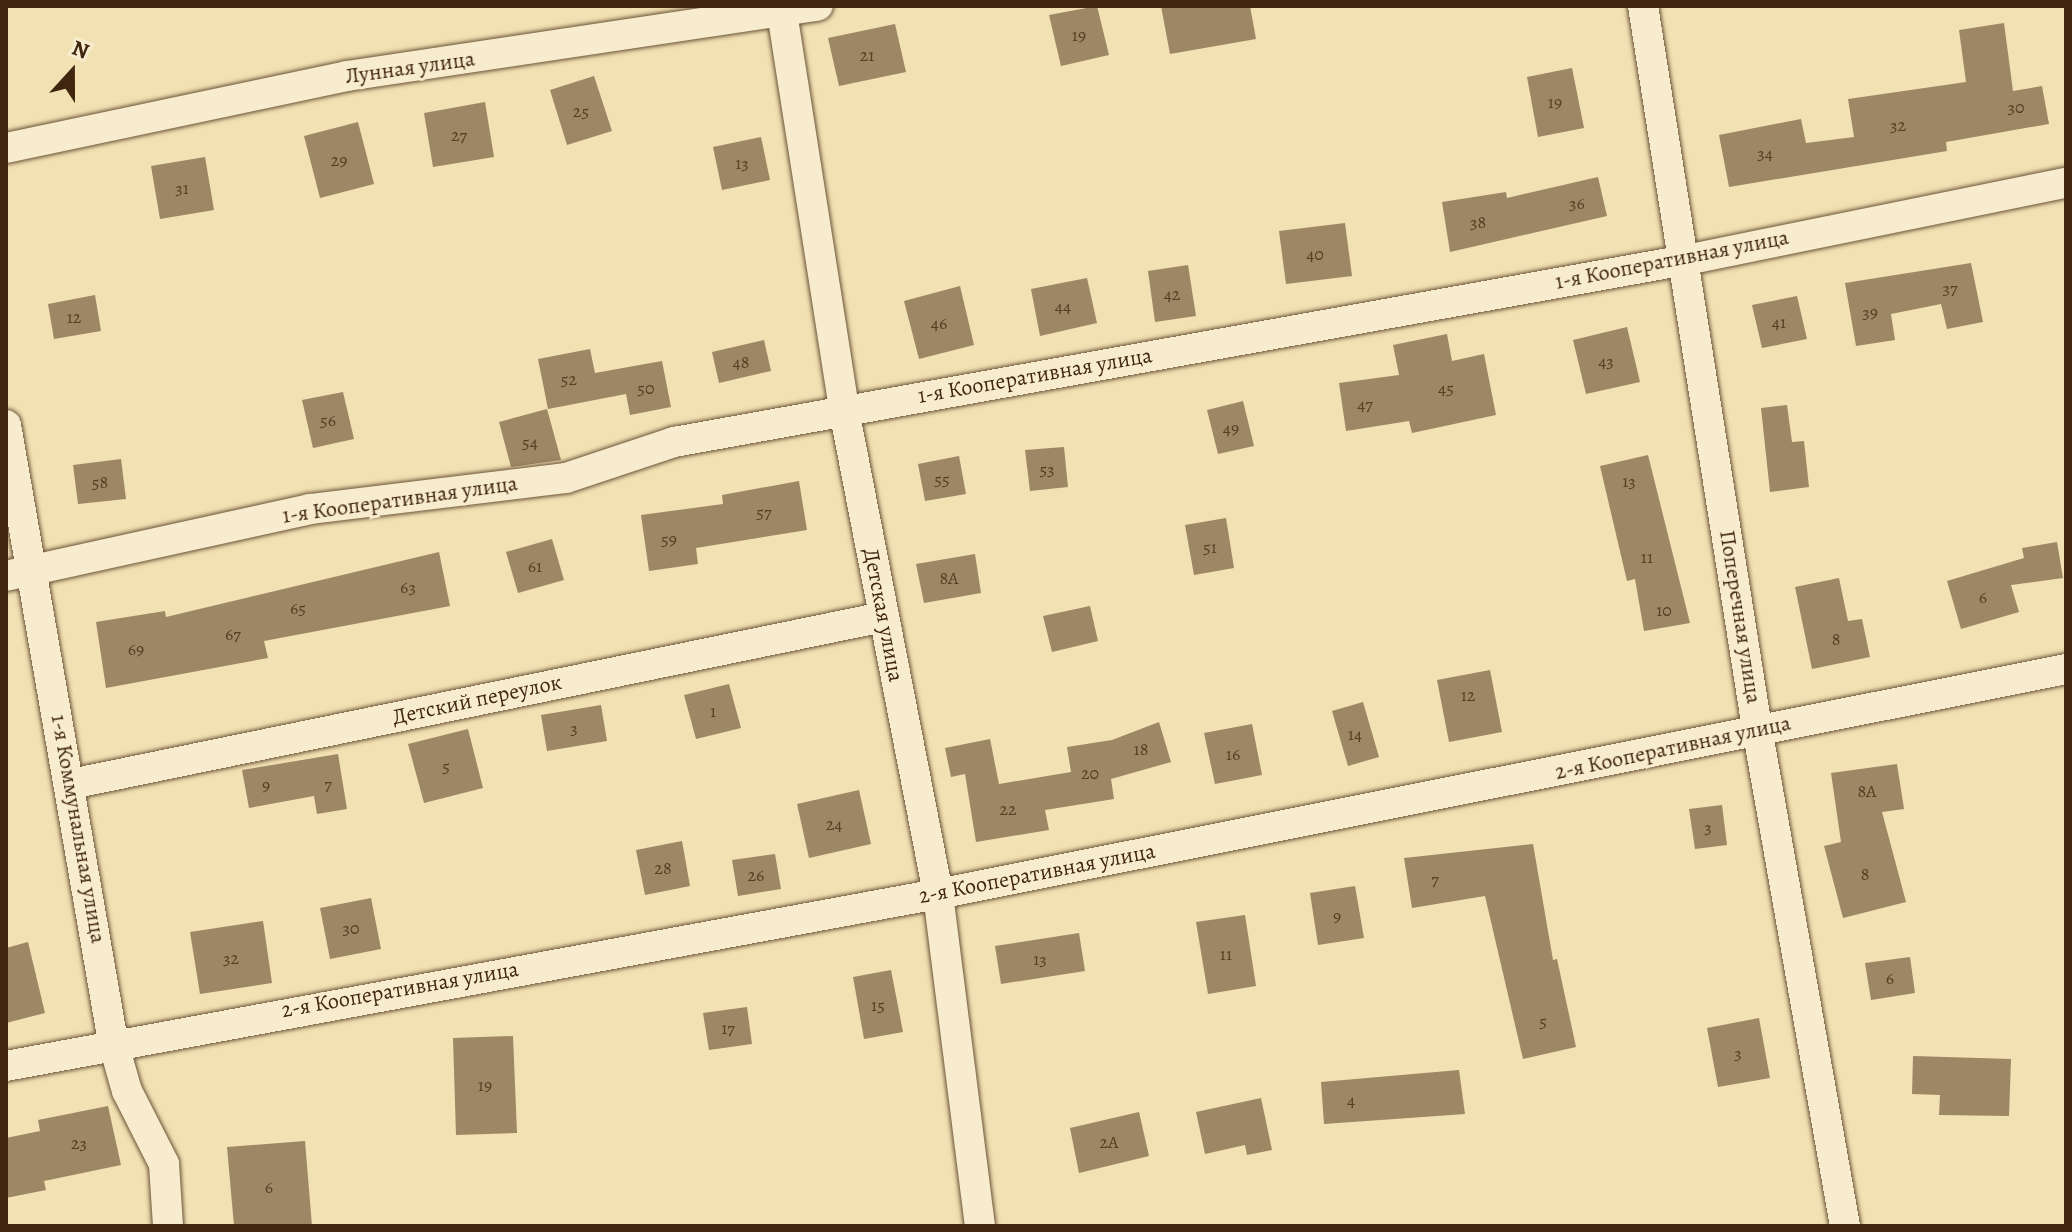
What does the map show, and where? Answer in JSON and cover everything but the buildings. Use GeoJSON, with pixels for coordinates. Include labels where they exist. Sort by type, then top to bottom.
{"type":"FeatureCollection","features":[{"type":"Feature","properties":{"kind":"street","name":"Лунная улица"},"geometry":{"type":"LineString","coordinates":[[6,148],[347,76],[772,9],[818,6]]}},
{"type":"Feature","properties":{"kind":"street","name":"Поперечная улица"},"geometry":{"type":"LineString","coordinates":[[1643,6],[1686,260],[1757,728],[1845,1226]]}},
{"type":"Feature","properties":{"kind":"street","name":"Детская улица"},"geometry":{"type":"LineString","coordinates":[[772,9],[844,410],[938,894],[980,1226]]}},
{"type":"Feature","properties":{"kind":"street","name":"1-я Кооперативная улица"},"geometry":{"type":"LineString","coordinates":[[17,574],[310,509],[566,478],[674,442],[1686,260],[2066,183]]}},
{"type":"Feature","properties":{"kind":"street","name":"1-я Коммунальная улица"},"geometry":{"type":"LineString","coordinates":[[6,425],[17,574],[71,784],[113,1042],[127,1091],[164,1164],[168,1226]]}},
{"type":"Feature","properties":{"kind":"street","name":"Детский переулок"},"geometry":{"type":"LineString","coordinates":[[71,784],[883,617]]}},
{"type":"Feature","properties":{"kind":"street","name":"2-я Кооперативная улица"},"geometry":{"type":"LineString","coordinates":[[6,1066],[113,1042],[938,894],[1679,749],[1757,728],[2066,669]]}}]}
